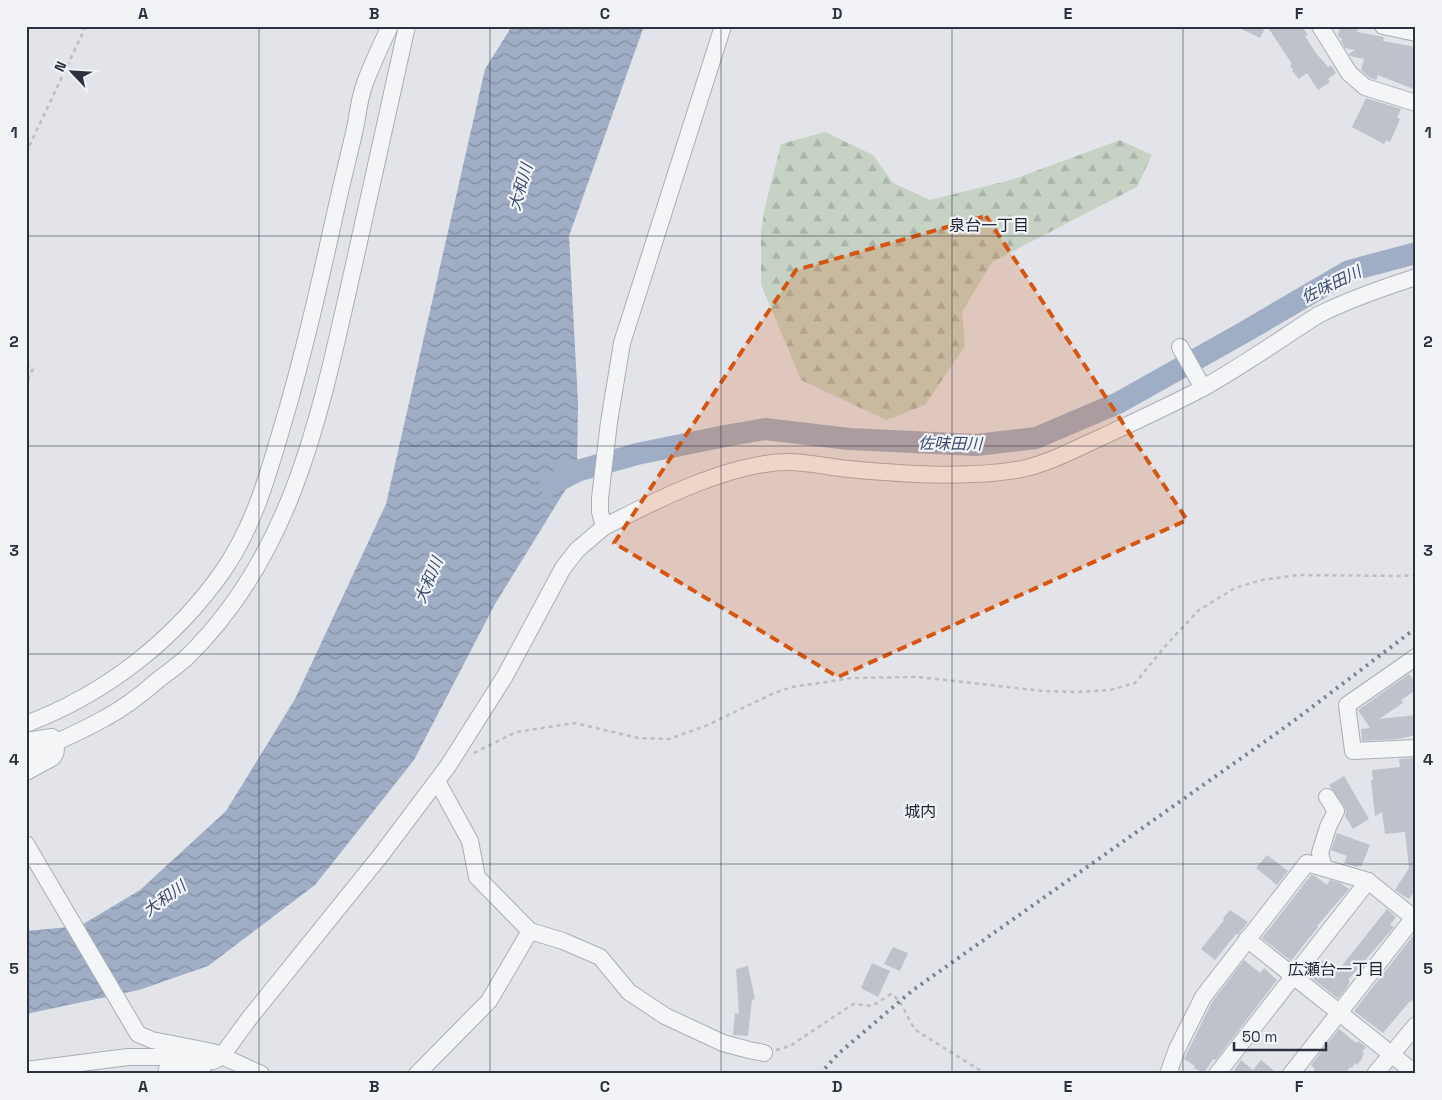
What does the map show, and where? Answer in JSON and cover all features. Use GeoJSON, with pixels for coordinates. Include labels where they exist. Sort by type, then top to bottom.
{"type":"FeatureCollection","features":[{"type":"Feature","properties":{"kind":"street"},"geometry":{"type":"LineString","coordinates":[[26,724],[62,710],[91,693],[126,671],[161,643],[191,612],[224,571],[245,534],[260,501],[294,385],[314,308],[364,84],[390,26]]}},
{"type":"Feature","properties":{"kind":"street"},"geometry":{"type":"LineString","coordinates":[[26,755],[107,717],[184,660],[233,606],[255,572],[275,535],[294,491],[324,393],[407,26]]}},
{"type":"Feature","properties":{"kind":"street"},"geometry":{"type":"LineString","coordinates":[[604,527],[600,512],[600,498],[618,364],[628,322],[723,26]]}},
{"type":"Feature","properties":{"kind":"street"},"geometry":{"type":"LineString","coordinates":[[1320,26],[1349,73],[1365,87],[1416,103]]}},
{"type":"Feature","properties":{"kind":"street"},"geometry":{"type":"LineString","coordinates":[[1383,26],[1416,33]]}},
{"type":"Feature","properties":{"kind":"street"},"geometry":{"type":"LineString","coordinates":[[166,1074],[167,1069],[215,1069],[221,1057],[248,1020],[381,855],[437,780],[505,676],[563,568],[577,550],[604,527],[640,508],[714,477],[770,464],[804,463],[848,469],[920,474],[1000,472],[1023,469],[1071,451],[1177,402],[1201,384],[1324,312],[1356,297],[1416,277]]}},
{"type":"Feature","properties":{"kind":"street"},"geometry":{"type":"LineString","coordinates":[[1180,347],[1201,384]]}},
{"type":"Feature","properties":{"kind":"street"},"geometry":{"type":"LineString","coordinates":[[1416,656],[1347,705],[1353,751],[1416,748]]}},
{"type":"Feature","properties":{"kind":"street"},"geometry":{"type":"LineString","coordinates":[[26,741],[52,737],[56,750],[55,755],[26,772]]}},
{"type":"Feature","properties":{"kind":"street"},"geometry":{"type":"LineString","coordinates":[[437,780],[470,841],[477,876],[530,931],[563,941],[600,957],[629,992],[665,1016],[723,1043],[764,1052]]}},
{"type":"Feature","properties":{"kind":"street"},"geometry":{"type":"LineString","coordinates":[[1324,868],[1320,853],[1328,827],[1336,811],[1327,797]]}},
{"type":"Feature","properties":{"kind":"street"},"geometry":{"type":"LineString","coordinates":[[26,844],[138,1034],[144,1038],[205,1050],[260,1074]]}},
{"type":"Feature","properties":{"kind":"street"},"geometry":{"type":"LineString","coordinates":[[1168,1074],[1177,1049],[1203,997],[1307,863],[1368,881],[1415,917],[1291,1074]]}},
{"type":"Feature","properties":{"kind":"street"},"geometry":{"type":"LineString","coordinates":[[1217,1074],[1368,881]]}},
{"type":"Feature","properties":{"kind":"street"},"geometry":{"type":"LineString","coordinates":[[416,1074],[489,1001],[530,931]]}},
{"type":"Feature","properties":{"kind":"street"},"geometry":{"type":"LineString","coordinates":[[1247,939],[1416,1074]]}},
{"type":"Feature","properties":{"kind":"street"},"geometry":{"type":"LineString","coordinates":[[1376,1074],[1416,1025]]}},
{"type":"Feature","properties":{"kind":"street"},"geometry":{"type":"LineString","coordinates":[[26,1070],[128,1057],[175,1057],[206,1062],[221,1057]]}},
{"type":"Feature","properties":{"kind":"path"},"geometry":{"type":"LineString","coordinates":[[26,153],[86,26]]}},
{"type":"Feature","properties":{"kind":"path"},"geometry":{"type":"LineString","coordinates":[[26,365],[34,369],[26,383]]}},
{"type":"Feature","properties":{"kind":"path"},"geometry":{"type":"LineString","coordinates":[[473,753],[516,732],[575,723],[638,738],[669,739],[708,725],[774,693],[792,687],[852,678],[919,677],[1043,691],[1078,692],[1110,690],[1135,683],[1167,644],[1199,610],[1235,588],[1262,580],[1298,575],[1416,575]]}},
{"type":"Feature","properties":{"kind":"path"},"geometry":{"type":"LineString","coordinates":[[764,1052],[790,1046],[852,1004],[872,1006],[891,994],[900,1000],[910,1024],[917,1031],[986,1074]]}},
{"type":"Feature","properties":{"kind":"highlighted area"},"geometry":{"type":"Polygon","coordinates":[[[986,216],[1187,520],[838,677],[614,543],[796,270],[986,216]]]}},
{"type":"Feature","properties":{"kind":"green space"},"geometry":{"type":"Polygon","coordinates":[[[825,132],[873,155],[893,183],[930,200],[1011,180],[1120,140],[1152,155],[1137,187],[992,262],[962,312],[965,346],[925,405],[886,420],[801,380],[761,284],[761,231],[781,144],[825,132]]]}},
{"type":"Feature","properties":{"kind":"water","name":"大和川"},"geometry":{"type":"Polygon","coordinates":[[[512,26],[644,26],[569,236],[578,402],[577,471],[495,604],[414,760],[315,885],[208,966],[139,990],[26,1014],[26,931],[80,926],[140,890],[226,811],[295,699],[386,504],[485,69],[512,26]]]}},
{"type":"Feature","properties":{"kind":"building"},"geometry":{"type":"Polygon","coordinates":[[[1235,26],[1266,26],[1260,38],[1235,26]]]}},
{"type":"Feature","properties":{"kind":"building"},"geometry":{"type":"Polygon","coordinates":[[[1267,26],[1302,26],[1308,35],[1305,36],[1315,52],[1328,67],[1331,65],[1336,73],[1328,79],[1330,82],[1318,90],[1307,73],[1299,79],[1292,71],[1290,66],[1292,64],[1267,26]]]}},
{"type":"Feature","properties":{"kind":"building"},"geometry":{"type":"Polygon","coordinates":[[[1340,26],[1358,28],[1357,32],[1384,37],[1383,41],[1416,47],[1416,90],[1378,75],[1376,80],[1370,78],[1361,70],[1364,59],[1350,56],[1349,54],[1355,50],[1345,48],[1341,41],[1342,39],[1338,36],[1340,26]]]}},
{"type":"Feature","properties":{"kind":"building"},"geometry":{"type":"Polygon","coordinates":[[[1366,98],[1401,109],[1397,118],[1400,119],[1390,142],[1386,140],[1384,144],[1352,127],[1366,98]]]}},
{"type":"Feature","properties":{"kind":"building"},"geometry":{"type":"Polygon","coordinates":[[[1409,674],[1416,683],[1416,690],[1401,700],[1403,703],[1379,719],[1416,715],[1416,735],[1398,739],[1362,741],[1361,729],[1370,728],[1358,710],[1409,674]]]}},
{"type":"Feature","properties":{"kind":"building"},"geometry":{"type":"Polygon","coordinates":[[[1414,758],[1416,775],[1416,889],[1409,899],[1395,890],[1409,868],[1405,832],[1385,834],[1382,812],[1375,816],[1371,781],[1373,780],[1372,770],[1400,767],[1399,759],[1414,758]]]}},
{"type":"Feature","properties":{"kind":"building"},"geometry":{"type":"Polygon","coordinates":[[[1344,776],[1369,819],[1353,829],[1345,816],[1344,806],[1329,785],[1344,776]]]}},
{"type":"Feature","properties":{"kind":"building"},"geometry":{"type":"Polygon","coordinates":[[[1337,833],[1370,845],[1361,867],[1344,863],[1347,856],[1331,850],[1337,833]]]}},
{"type":"Feature","properties":{"kind":"building"},"geometry":{"type":"Polygon","coordinates":[[[1267,855],[1288,871],[1277,885],[1256,868],[1267,855]]]}},
{"type":"Feature","properties":{"kind":"building"},"geometry":{"type":"Polygon","coordinates":[[[1311,875],[1327,885],[1330,880],[1340,883],[1349,889],[1317,926],[1291,961],[1262,938],[1311,875]]]}},
{"type":"Feature","properties":{"kind":"building"},"geometry":{"type":"Polygon","coordinates":[[[1387,909],[1396,917],[1390,925],[1394,927],[1348,980],[1350,981],[1347,987],[1337,998],[1311,977],[1313,975],[1310,974],[1322,960],[1337,972],[1387,909]]]}},
{"type":"Feature","properties":{"kind":"building"},"geometry":{"type":"Polygon","coordinates":[[[1230,910],[1248,922],[1215,960],[1201,949],[1230,910]]]}},
{"type":"Feature","properties":{"kind":"building"},"geometry":{"type":"Polygon","coordinates":[[[1416,932],[1416,997],[1410,1001],[1383,1033],[1354,1011],[1416,932]]]}},
{"type":"Feature","properties":{"kind":"building"},"geometry":{"type":"Polygon","coordinates":[[[893,947],[908,953],[900,971],[884,964],[893,947]]]}},
{"type":"Feature","properties":{"kind":"building"},"geometry":{"type":"Polygon","coordinates":[[[1244,960],[1260,973],[1264,968],[1277,980],[1218,1057],[1215,1060],[1213,1059],[1204,1073],[1194,1068],[1195,1066],[1184,1059],[1212,1002],[1244,960]]]}},
{"type":"Feature","properties":{"kind":"building"},"geometry":{"type":"Polygon","coordinates":[[[872,963],[890,971],[878,997],[861,988],[872,963]]]}},
{"type":"Feature","properties":{"kind":"building"},"geometry":{"type":"Polygon","coordinates":[[[748,966],[755,999],[752,1000],[748,1036],[733,1035],[735,1013],[739,1014],[736,969],[748,966]]]}},
{"type":"Feature","properties":{"kind":"building"},"geometry":{"type":"Polygon","coordinates":[[[1339,1029],[1356,1043],[1358,1041],[1366,1047],[1362,1052],[1364,1054],[1363,1057],[1357,1065],[1355,1063],[1345,1074],[1311,1074],[1315,1069],[1311,1065],[1339,1029]]]}},
{"type":"Feature","properties":{"kind":"building"},"geometry":{"type":"Polygon","coordinates":[[[1241,1060],[1253,1070],[1261,1060],[1278,1074],[1232,1074],[1241,1060]]]}},
{"type":"Feature","properties":{"kind":"waterway","name":"佐味田川"},"geometry":{"type":"LineString","coordinates":[[550,485],[577,471],[637,454],[765,429],[849,439],[976,445],[1036,438],[1118,403],[1349,271],[1416,253]]}},
{"type":"Feature","properties":{"kind":"railway"},"geometry":{"type":"LineString","coordinates":[[820,1074],[838,1054],[913,990],[1291,723],[1416,628]]}},
{"type":"Feature","properties":{"kind":"district","name":"泉台一丁目"},"geometry":{"type":"Point","coordinates":[989,225]}},
{"type":"Feature","properties":{"kind":"district","name":"城内"},"geometry":{"type":"Point","coordinates":[920,811]}},
{"type":"Feature","properties":{"kind":"district","name":"広瀬台一丁目"},"geometry":{"type":"Point","coordinates":[1336,969]}}]}
